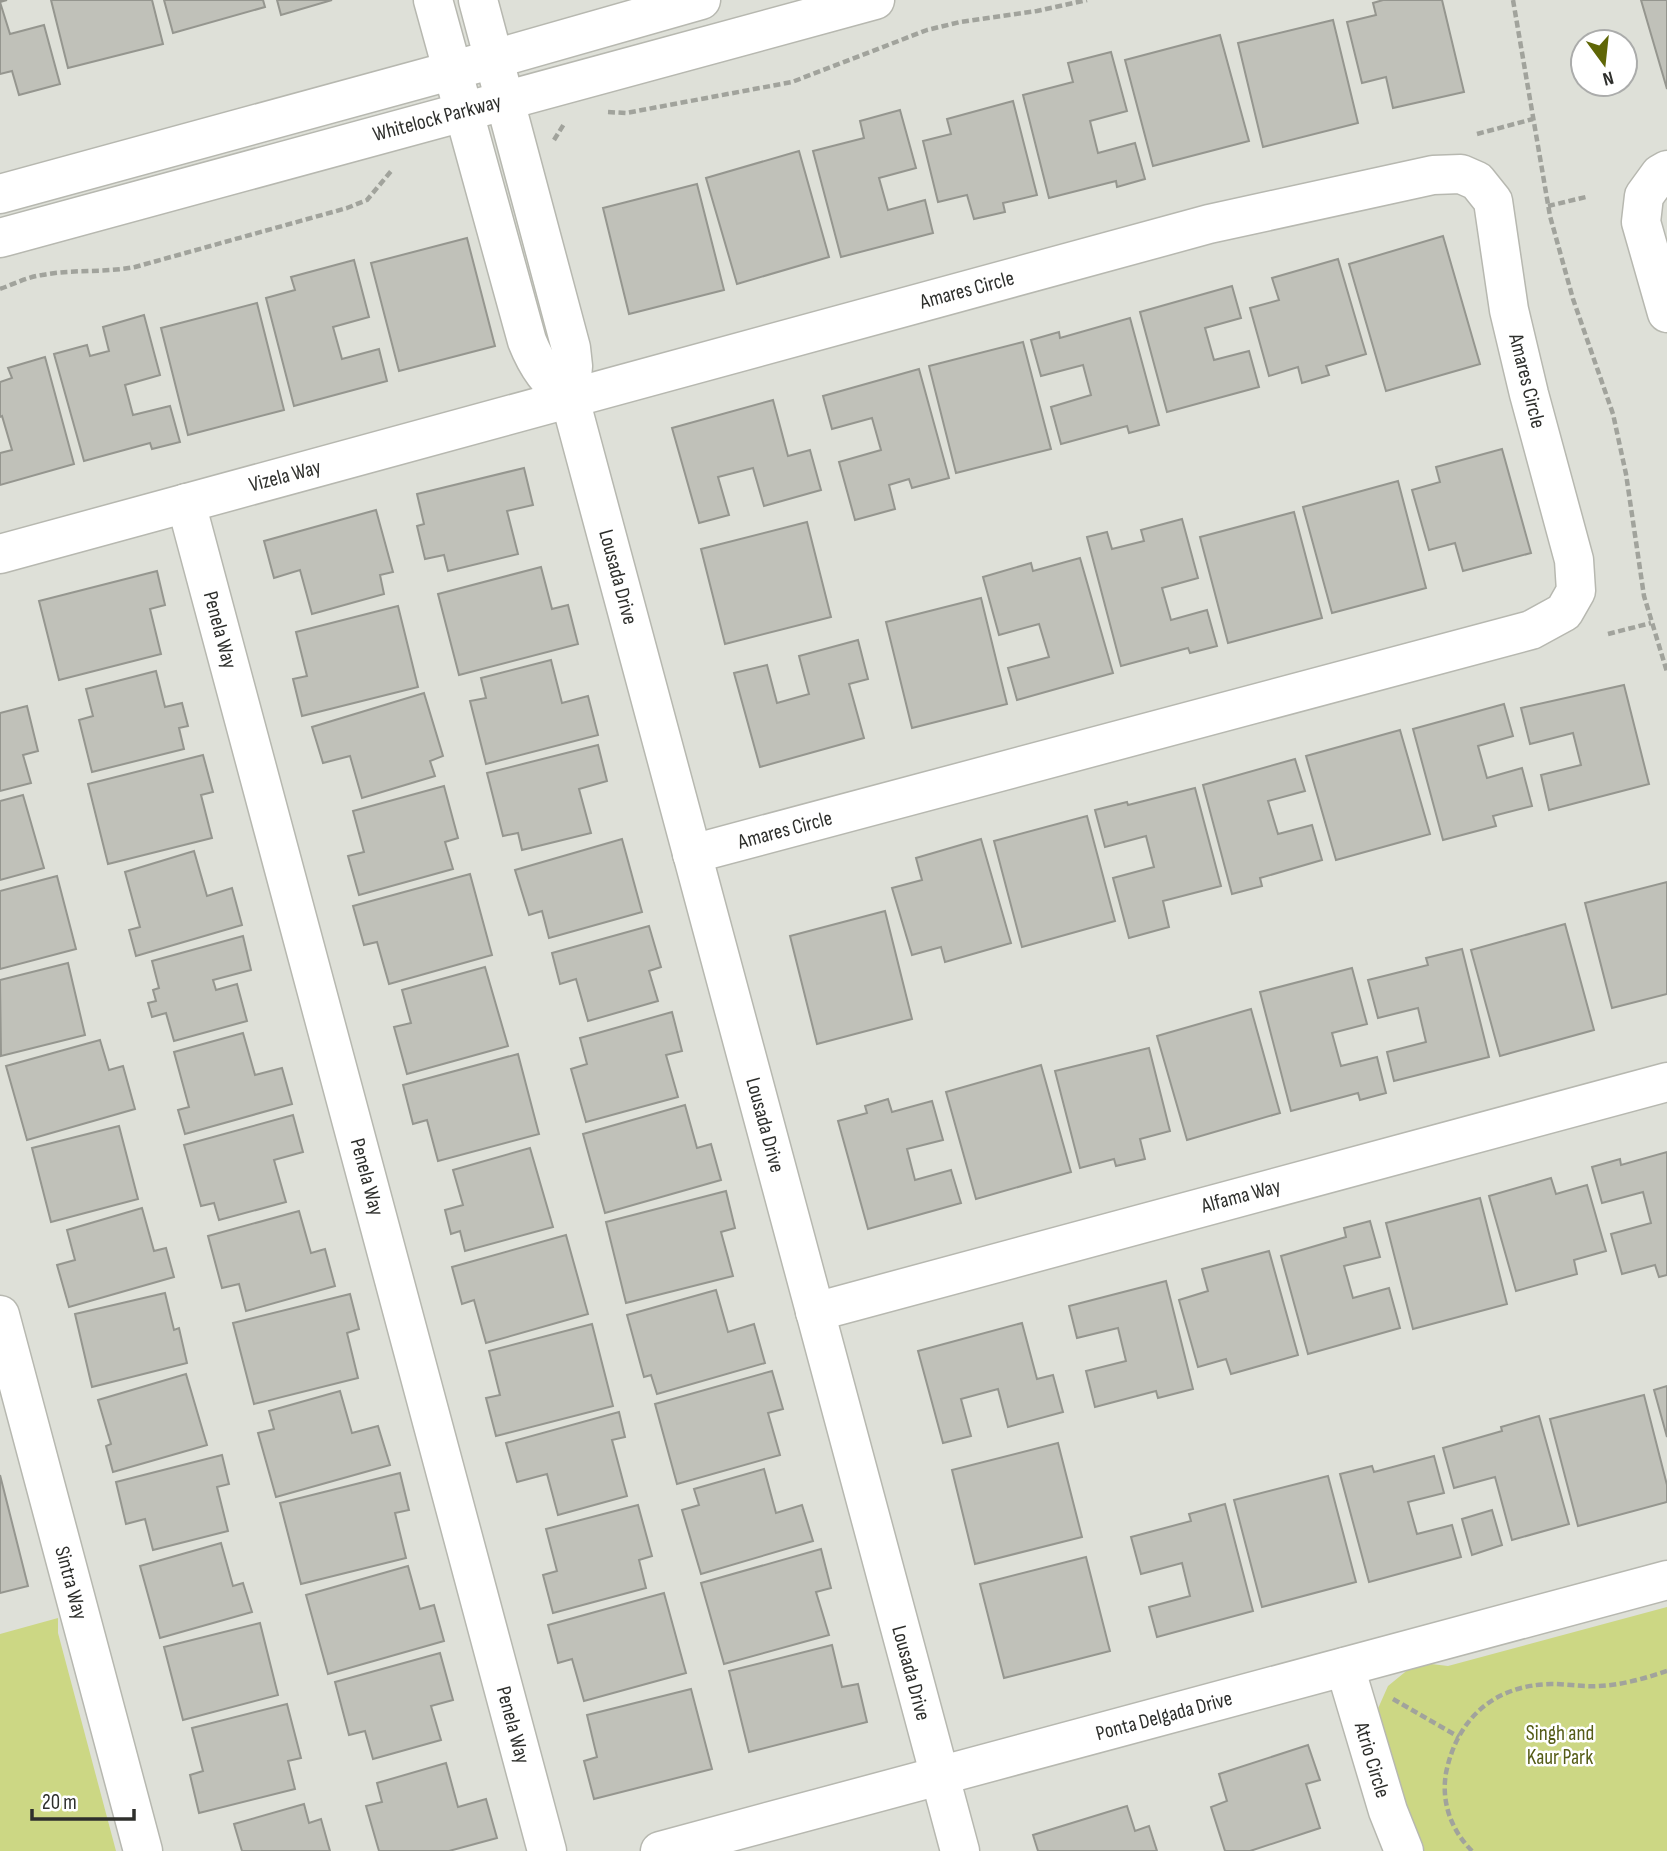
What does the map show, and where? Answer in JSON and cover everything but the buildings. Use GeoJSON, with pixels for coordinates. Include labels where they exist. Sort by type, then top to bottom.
{"type":"FeatureCollection","features":[{"type":"Feature","properties":{"kind":"street"},"geometry":{"type":"LineString","coordinates":[[433,0],[527,341],[544,375],[570,399]]}},
{"type":"Feature","properties":{"kind":"street","name":"Lousada Drive"},"geometry":{"type":"LineString","coordinates":[[478,0],[572,348],[570,399],[938,1778],[960,1851]]}},
{"type":"Feature","properties":{"kind":"street","name":"Whitelock Parkway"},"geometry":{"type":"LineString","coordinates":[[0,194],[701,0]]}},
{"type":"Feature","properties":{"kind":"street","name":"Whitelock Parkway"},"geometry":{"type":"LineString","coordinates":[[0,238],[875,0]]}},
{"type":"Feature","properties":{"kind":"street"},"geometry":{"type":"LineString","coordinates":[[1667,170],[1660,174],[1644,196],[1642,222],[1667,313]]}},
{"type":"Feature","properties":{"kind":"street","name":"Amares Circle"},"geometry":{"type":"LineString","coordinates":[[570,399],[1209,224],[1374,187],[1433,175],[1461,174],[1477,181],[1493,201],[1512,322],[1528,394],[1574,561],[1576,591],[1564,612],[1531,630],[692,854]]}},
{"type":"Feature","properties":{"kind":"street","name":"Vizela Way"},"geometry":{"type":"LineString","coordinates":[[0,554],[570,399]]}},
{"type":"Feature","properties":{"kind":"street","name":"Penela Way"},"geometry":{"type":"LineString","coordinates":[[186,503],[547,1851]]}},
{"type":"Feature","properties":{"kind":"street","name":"Alfama Way"},"geometry":{"type":"LineString","coordinates":[[815,1312],[1667,1082]]}},
{"type":"Feature","properties":{"kind":"street","name":"Sintra Way"},"geometry":{"type":"LineString","coordinates":[[0,1315],[12,1407],[143,1851]]}},
{"type":"Feature","properties":{"kind":"street","name":"Ponta Delgada Drive"},"geometry":{"type":"LineString","coordinates":[[660,1851],[1667,1580]]}},
{"type":"Feature","properties":{"kind":"street","name":"Atrio Circle"},"geometry":{"type":"LineString","coordinates":[[1345,1667],[1388,1811],[1404,1851]]}},
{"type":"Feature","properties":{"kind":"path"},"geometry":{"type":"LineString","coordinates":[[1513,0],[1548,206],[1565,275],[1600,374],[1620,444],[1640,573],[1651,622],[1667,672]]}},
{"type":"Feature","properties":{"kind":"path"},"geometry":{"type":"LineString","coordinates":[[1477,134],[1533,119]]}},
{"type":"Feature","properties":{"kind":"path"},"geometry":{"type":"LineString","coordinates":[[1548,206],[1587,197]]}},
{"type":"Feature","properties":{"kind":"path"},"geometry":{"type":"LineString","coordinates":[[1608,634],[1651,622]]}},
{"type":"Feature","properties":{"kind":"path"},"geometry":{"type":"LineString","coordinates":[[1472,1851],[1456,1831],[1445,1800],[1444,1783],[1459,1737],[1475,1714],[1488,1702],[1517,1688],[1550,1684],[1601,1686],[1667,1671]]}},
{"type":"Feature","properties":{"kind":"path"},"geometry":{"type":"LineString","coordinates":[[1393,1699],[1459,1737]]}},
{"type":"Feature","properties":{"kind":"green space","name":"Singh and Kaur Park"},"geometry":{"type":"Polygon","coordinates":[[[1667,1607],[1667,1851],[1424,1851],[1375,1728],[1376,1713],[1388,1686],[1410,1668],[1423,1663],[1448,1666],[1667,1607]]]}},
{"type":"Feature","properties":{"kind":"green space"},"geometry":{"type":"Polygon","coordinates":[[[58,1618],[58,1633],[116,1851],[0,1851],[0,1634],[58,1618]]]}}]}
